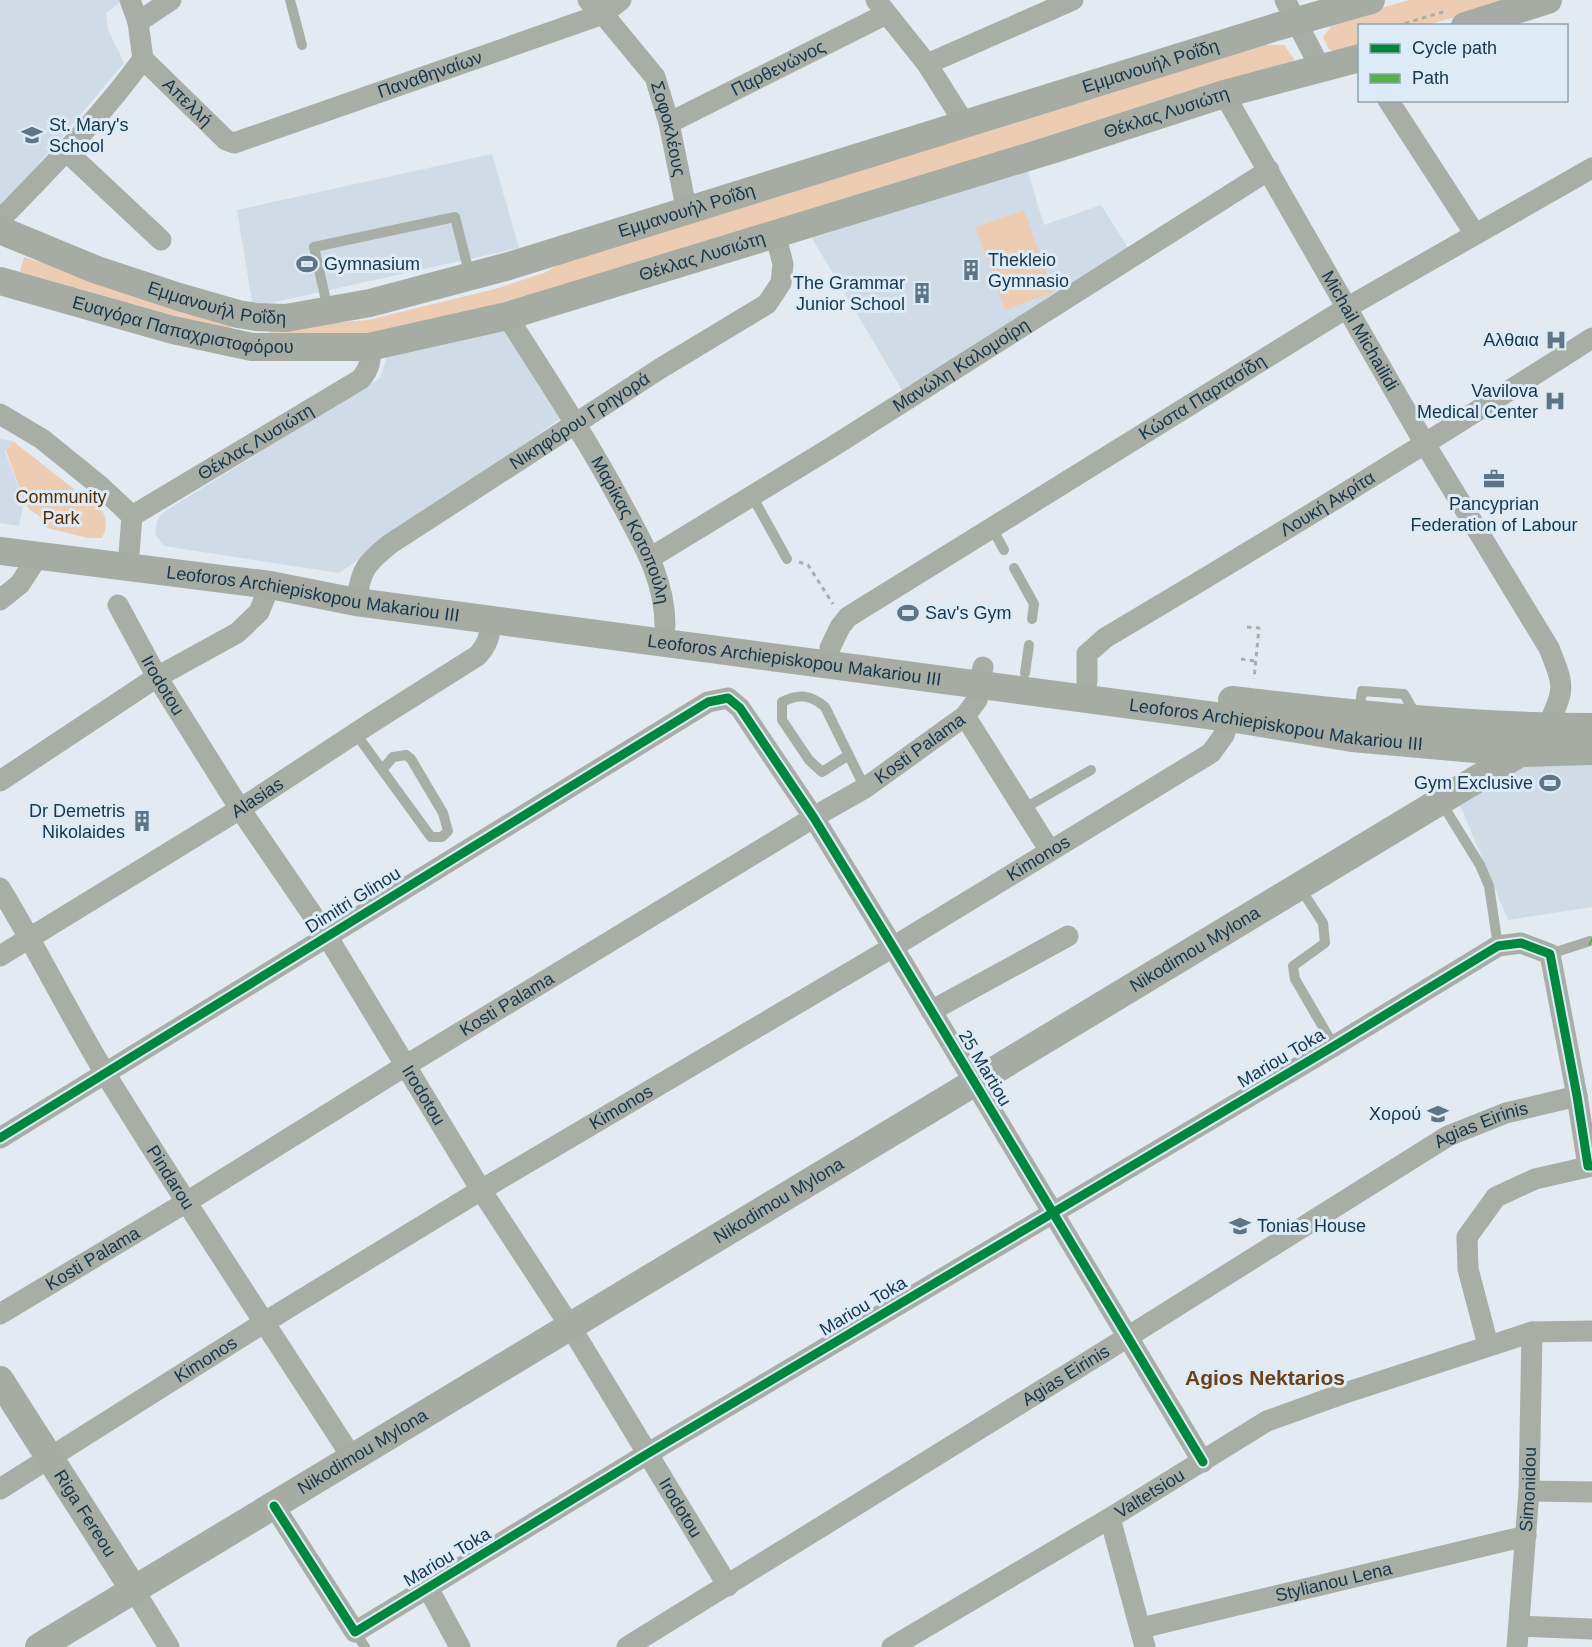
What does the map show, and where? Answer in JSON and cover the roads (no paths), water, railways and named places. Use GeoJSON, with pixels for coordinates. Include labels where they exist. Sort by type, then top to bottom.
{"type":"FeatureCollection","features":[{"type":"Feature","properties":{"kind":"street"},"geometry":{"type":"LineString","coordinates":[[0,220],[66,151],[124,85],[143,59],[138,22],[130,0]]}},
{"type":"Feature","properties":{"kind":"street"},"geometry":{"type":"LineString","coordinates":[[138,22],[171,0]]}},
{"type":"Feature","properties":{"kind":"street","name":"Παναθηναίων"},"geometry":{"type":"LineString","coordinates":[[234,142],[595,7],[621,0]]}},
{"type":"Feature","properties":{"kind":"street"},"geometry":{"type":"LineString","coordinates":[[927,64],[1073,0]]}},
{"type":"Feature","properties":{"kind":"street","name":"Εμμανουήλ Ροΐδη"},"geometry":{"type":"LineString","coordinates":[[0,230],[97,270],[179,297],[238,314],[286,318],[370,303],[470,277],[687,212],[965,124],[1290,11],[1371,0]]}},
{"type":"Feature","properties":{"kind":"street"},"geometry":{"type":"LineString","coordinates":[[1456,18],[1548,0]]}},
{"type":"Feature","properties":{"kind":"street","name":"Σοφοκλέους"},"geometry":{"type":"LineString","coordinates":[[595,7],[655,76],[669,123],[687,212]]}},
{"type":"Feature","properties":{"kind":"street"},"geometry":{"type":"LineString","coordinates":[[881,7],[927,64],[965,124]]}},
{"type":"Feature","properties":{"kind":"street","name":"Παρθενώνος"},"geometry":{"type":"LineString","coordinates":[[669,123],[881,7]]}},
{"type":"Feature","properties":{"kind":"street"},"geometry":{"type":"LineString","coordinates":[[1290,11],[1321,69]]}},
{"type":"Feature","properties":{"kind":"street","name":"Θέκλας Λυσιώτη"},"geometry":{"type":"LineString","coordinates":[[132,516],[361,379],[370,367],[369,347],[507,316],[1057,148],[1224,94],[1358,58]]}},
{"type":"Feature","properties":{"kind":"street","name":"Απελλή"},"geometry":{"type":"LineString","coordinates":[[143,59],[226,140],[234,142]]}},
{"type":"Feature","properties":{"kind":"street","name":"Michail Michailidi"},"geometry":{"type":"LineString","coordinates":[[1224,94],[1425,444],[1549,648],[1561,677],[1561,696],[1546,727]]}},
{"type":"Feature","properties":{"kind":"street"},"geometry":{"type":"LineString","coordinates":[[1389,102],[1475,234]]}},
{"type":"Feature","properties":{"kind":"street"},"geometry":{"type":"LineString","coordinates":[[66,151],[161,240]]}},
{"type":"Feature","properties":{"kind":"street","name":"Κώστα Παρτασίδη"},"geometry":{"type":"LineString","coordinates":[[830,648],[844,621],[1348,307],[1592,168]]}},
{"type":"Feature","properties":{"kind":"street","name":"Μανώλη Καλομοίρη"},"geometry":{"type":"LineString","coordinates":[[651,558],[1269,170]]}},
{"type":"Feature","properties":{"kind":"street","name":"Νικηφόρου Γρηγορά"},"geometry":{"type":"LineString","coordinates":[[357,595],[362,573],[371,560],[390,544],[662,368],[767,304],[782,283],[783,264],[775,233]]}},
{"type":"Feature","properties":{"kind":"street","name":"Ευαγόρα Παπαχριστοφόρου"},"geometry":{"type":"LineString","coordinates":[[0,281],[173,330],[252,347],[369,347]]}},
{"type":"Feature","properties":{"kind":"street","name":"Μαρίκας Κοτοπούλη"},"geometry":{"type":"LineString","coordinates":[[507,316],[576,425],[651,558],[663,596],[665,626]]}},
{"type":"Feature","properties":{"kind":"street"},"geometry":{"type":"LineString","coordinates":[[252,347],[256,317]]}},
{"type":"Feature","properties":{"kind":"street","name":"Λουκή Ακρίτα"},"geometry":{"type":"LineString","coordinates":[[1087,682],[1087,654],[1105,638],[1234,562],[1592,338]]}},
{"type":"Feature","properties":{"kind":"street"},"geometry":{"type":"LineString","coordinates":[[0,414],[42,439],[100,486],[132,516],[129,554]]}},
{"type":"Feature","properties":{"kind":"street","name":"Leoforos Archiepiskopou Makariou III"},"geometry":{"type":"LineString","coordinates":[[0,538],[129,554],[491,620],[982,676],[1027,659],[1087,682],[1359,715],[1546,727],[1592,727]]}},
{"type":"Feature","properties":{"kind":"street","name":"Leoforos Archiepiskopou Makariou III"},"geometry":{"type":"LineString","coordinates":[[0,551],[357,595],[665,626],[830,648],[1352,738],[1520,753],[1592,751]]}},
{"type":"Feature","properties":{"kind":"street"},"geometry":{"type":"LineString","coordinates":[[0,600],[20,584],[38,556]]}},
{"type":"Feature","properties":{"kind":"street"},"geometry":{"type":"LineString","coordinates":[[0,781],[157,677],[237,633],[259,612],[270,585]]}},
{"type":"Feature","properties":{"kind":"street","name":"Irodotou"},"geometry":{"type":"LineString","coordinates":[[118,605],[157,677],[240,809],[327,936],[481,1190],[570,1326],[728,1586]]}},
{"type":"Feature","properties":{"kind":"street","name":"Alasias"},"geometry":{"type":"LineString","coordinates":[[0,957],[240,809],[477,656],[486,648],[491,620]]}},
{"type":"Feature","properties":{"kind":"street","name":"Kosti Palama"},"geometry":{"type":"LineString","coordinates":[[0,1314],[866,788],[965,716],[977,700],[982,676]]}},
{"type":"Feature","properties":{"kind":"street","name":"25 Martiou"},"geometry":{"type":"LineString","coordinates":[[728,698],[740,708],[814,818],[1203,1462]]}},
{"type":"Feature","properties":{"kind":"street","name":"Dimitri Glinou"},"geometry":{"type":"LineString","coordinates":[[0,1138],[708,702],[728,698]]}},
{"type":"Feature","properties":{"kind":"street"},"geometry":{"type":"LineString","coordinates":[[965,716],[1050,851]]}},
{"type":"Feature","properties":{"kind":"street","name":"Kimonos"},"geometry":{"type":"LineString","coordinates":[[0,1489],[51,1459],[265,1322],[481,1190],[893,947],[1211,753],[1224,735],[1230,718]]}},
{"type":"Feature","properties":{"kind":"street"},"geometry":{"type":"LineString","coordinates":[[1441,801],[1452,784],[1454,776],[1442,746]]}},
{"type":"Feature","properties":{"kind":"street","name":"Nikodimou Mylona"},"geometry":{"type":"LineString","coordinates":[[39,1647],[1520,753]]}},
{"type":"Feature","properties":{"kind":"street","name":"Pindarou"},"geometry":{"type":"LineString","coordinates":[[0,888],[106,1074],[185,1203],[353,1459]]}},
{"type":"Feature","properties":{"kind":"street"},"geometry":{"type":"LineString","coordinates":[[931,1011],[1068,936]]}},
{"type":"Feature","properties":{"kind":"street","name":"Mariou Toka"},"geometry":{"type":"LineString","coordinates":[[274,1506],[360,1640],[428,1588],[647,1454],[1334,1046],[1498,946],[1521,943],[1550,954]]}},
{"type":"Feature","properties":{"kind":"street"},"geometry":{"type":"LineString","coordinates":[[1488,1345],[1468,1269],[1467,1237],[1496,1197],[1535,1179],[1590,1166],[1550,954]]}},
{"type":"Feature","properties":{"kind":"street","name":"Agias Eirinis"},"geometry":{"type":"LineString","coordinates":[[627,1647],[1448,1136],[1506,1113],[1577,1096]]}},
{"type":"Feature","properties":{"kind":"street","name":"Valtetsiou"},"geometry":{"type":"LineString","coordinates":[[892,1647],[1203,1462],[1267,1421],[1532,1332],[1592,1331]]}},
{"type":"Feature","properties":{"kind":"street","name":"Simonidou"},"geometry":{"type":"LineString","coordinates":[[1517,1647],[1529,1491],[1532,1332]]}},
{"type":"Feature","properties":{"kind":"street","name":"Riga Fereou"},"geometry":{"type":"LineString","coordinates":[[0,1380],[169,1647]]}},
{"type":"Feature","properties":{"kind":"street"},"geometry":{"type":"LineString","coordinates":[[1529,1491],[1592,1492]]}},
{"type":"Feature","properties":{"kind":"street"},"geometry":{"type":"LineString","coordinates":[[1110,1518],[1143,1638]]}},
{"type":"Feature","properties":{"kind":"street","name":"Stylianou Lena"},"geometry":{"type":"LineString","coordinates":[[1143,1638],[1526,1536]]}},
{"type":"Feature","properties":{"kind":"street"},"geometry":{"type":"LineString","coordinates":[[428,1588],[460,1647]]}},
{"type":"Feature","properties":{"kind":"street"},"geometry":{"type":"LineString","coordinates":[[1520,1626],[1592,1629]]}},
{"type":"Feature","properties":{"kind":"lane"},"geometry":{"type":"LineString","coordinates":[[291,0],[302,45]]}},
{"type":"Feature","properties":{"kind":"lane"},"geometry":{"type":"LineString","coordinates":[[328,310],[314,247],[455,217],[470,277]]}},
{"type":"Feature","properties":{"kind":"lane"},"geometry":{"type":"LineString","coordinates":[[752,496],[787,559]]}},
{"type":"Feature","properties":{"kind":"lane"},"geometry":{"type":"LineString","coordinates":[[992,528],[1004,550]]}},
{"type":"Feature","properties":{"kind":"lane"},"geometry":{"type":"LineString","coordinates":[[1014,568],[1034,604],[1032,619]]}},
{"type":"Feature","properties":{"kind":"lane"},"geometry":{"type":"LineString","coordinates":[[849,755],[822,771],[809,760],[782,720],[782,702],[791,697],[814,697],[825,707],[866,788]]}},
{"type":"Feature","properties":{"kind":"lane"},"geometry":{"type":"LineString","coordinates":[[356,734],[382,770],[431,837],[442,837],[448,831],[443,813],[411,759],[406,755],[393,758],[382,770]]}},
{"type":"Feature","properties":{"kind":"lane"},"geometry":{"type":"LineString","coordinates":[[1023,809],[1091,770]]}},
{"type":"Feature","properties":{"kind":"lane"},"geometry":{"type":"LineString","coordinates":[[1441,801],[1480,865],[1489,886],[1498,946]]}},
{"type":"Feature","properties":{"kind":"lane"},"geometry":{"type":"LineString","coordinates":[[1300,886],[1323,923],[1325,942],[1293,966],[1295,979],[1334,1046]]}},
{"type":"Feature","properties":{"kind":"lane"},"geometry":{"type":"LineString","coordinates":[[1550,954],[1590,941]]}},
{"type":"Feature","properties":{"kind":"place","name":"St. Mary's School"},"geometry":{"type":"Point","coordinates":[32,135]}},
{"type":"Feature","properties":{"kind":"place","name":"Gymnasium"},"geometry":{"type":"Point","coordinates":[307,264]}},
{"type":"Feature","properties":{"kind":"place","name":"Thekleio Gymnasio"},"geometry":{"type":"Point","coordinates":[971,270]}},
{"type":"Feature","properties":{"kind":"place","name":"The Grammar Junior School"},"geometry":{"type":"Point","coordinates":[922,293]}},
{"type":"Feature","properties":{"kind":"place","name":"Αλθαια"},"geometry":{"type":"Point","coordinates":[1556,340]}},
{"type":"Feature","properties":{"kind":"place","name":"Vavilova Medical Center"},"geometry":{"type":"Point","coordinates":[1555,401]}},
{"type":"Feature","properties":{"kind":"place","name":"Pancyprian Federation of Labour"},"geometry":{"type":"Point","coordinates":[1494,479]}},
{"type":"Feature","properties":{"kind":"place","name":"Sav's Gym"},"geometry":{"type":"Point","coordinates":[908,613]}},
{"type":"Feature","properties":{"kind":"place","name":"Gym Exclusive"},"geometry":{"type":"Point","coordinates":[1550,783]}},
{"type":"Feature","properties":{"kind":"place","name":"Dr Demetris Nikolaides"},"geometry":{"type":"Point","coordinates":[142,821]}},
{"type":"Feature","properties":{"kind":"place","name":"Χορού"},"geometry":{"type":"Point","coordinates":[1438,1114]}},
{"type":"Feature","properties":{"kind":"place","name":"Tonias House"},"geometry":{"type":"Point","coordinates":[1240,1226]}},
{"type":"Feature","properties":{"kind":"district","name":"Agios Nektarios"},"geometry":{"type":"Point","coordinates":[1265,1378]}},
{"type":"Feature","properties":{"kind":"park label","name":"Community Park"},"geometry":{"type":"Point","coordinates":[61,507]}}]}
